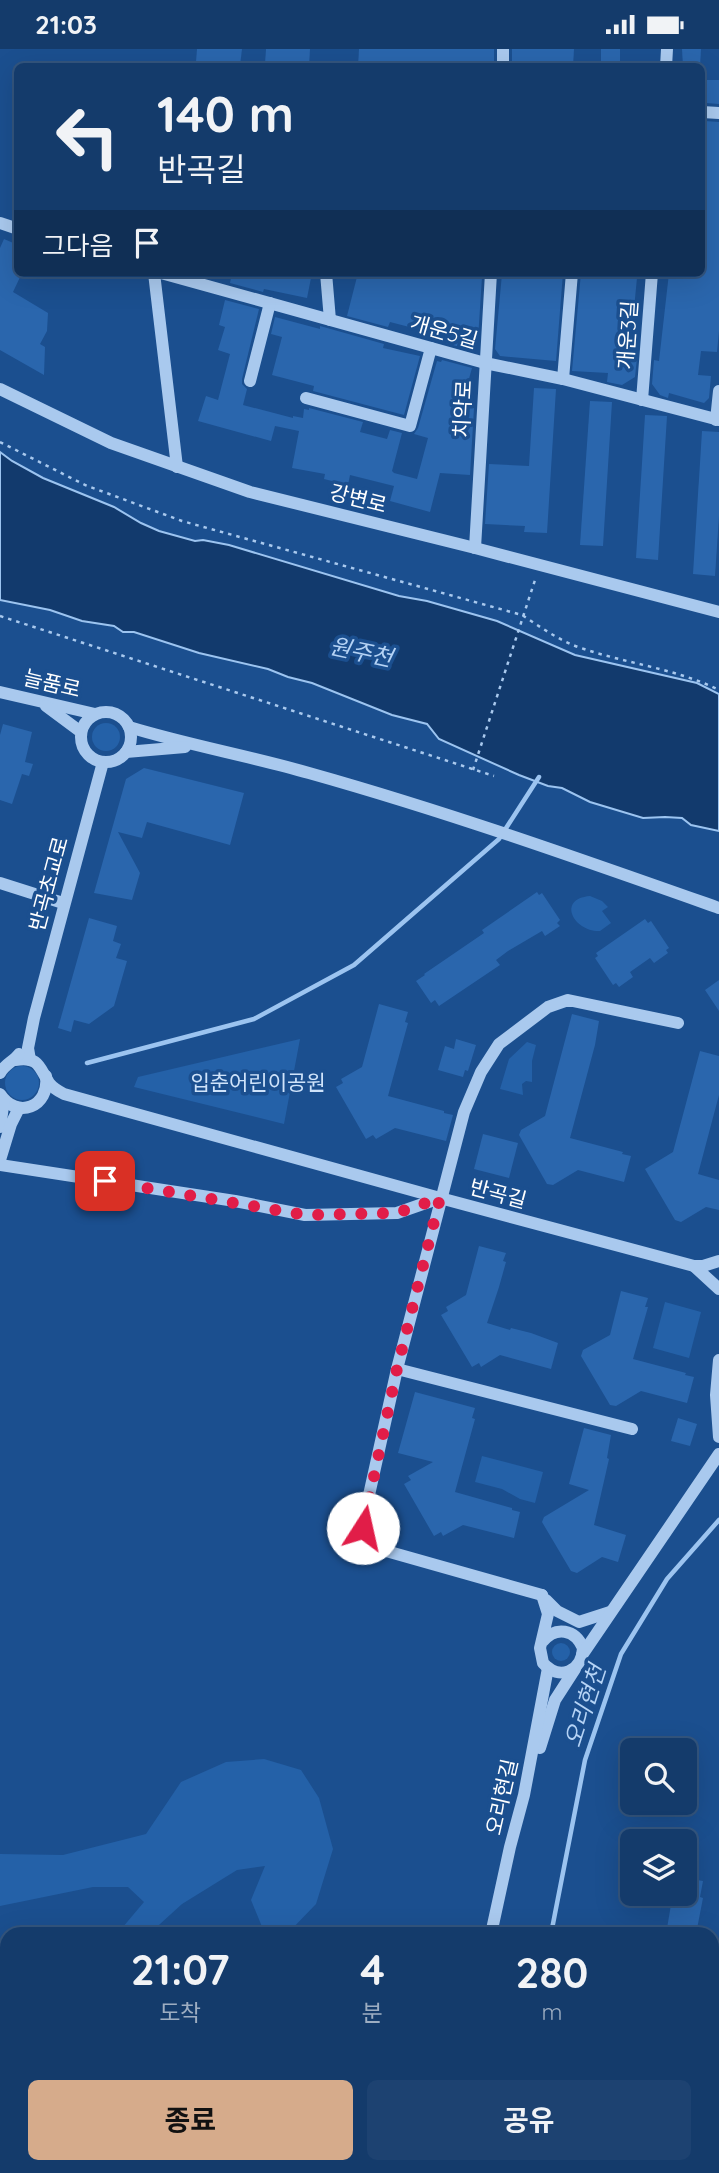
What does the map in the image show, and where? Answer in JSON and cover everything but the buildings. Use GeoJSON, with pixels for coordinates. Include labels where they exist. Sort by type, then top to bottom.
{"type":"FeatureCollection","features":[{"type":"Feature","properties":{"kind":"street"},"geometry":{"type":"LineString","coordinates":[[154,277],[177,467]]}},
{"type":"Feature","properties":{"kind":"street","name":"개운5길"},"geometry":{"type":"LineString","coordinates":[[176,277],[485,363],[563,379],[718,420]]}},
{"type":"Feature","properties":{"kind":"street"},"geometry":{"type":"LineString","coordinates":[[326,277],[331,320]]}},
{"type":"Feature","properties":{"kind":"street","name":"치악로"},"geometry":{"type":"LineString","coordinates":[[475,548],[491,277]]}},
{"type":"Feature","properties":{"kind":"street"},"geometry":{"type":"LineString","coordinates":[[563,379],[572,277]]}},
{"type":"Feature","properties":{"kind":"street","name":"개운3길"},"geometry":{"type":"LineString","coordinates":[[642,400],[652,277]]}},
{"type":"Feature","properties":{"kind":"street"},"geometry":{"type":"LineString","coordinates":[[250,381],[270,303]]}},
{"type":"Feature","properties":{"kind":"street"},"geometry":{"type":"LineString","coordinates":[[306,398],[410,426],[431,348]]}},
{"type":"Feature","properties":{"kind":"street","name":"강변로"},"geometry":{"type":"LineString","coordinates":[[0,389],[111,443],[250,492],[719,612]]}},
{"type":"Feature","properties":{"kind":"street"},"geometry":{"type":"LineString","coordinates":[[718,420],[719,391]]}},
{"type":"Feature","properties":{"kind":"street","name":"늘품로"},"geometry":{"type":"LineString","coordinates":[[0,692],[95,714]]}},
{"type":"Feature","properties":{"kind":"street"},"geometry":{"type":"LineString","coordinates":[[40,702],[81,732]]}},
{"type":"Feature","properties":{"kind":"street"},"geometry":{"type":"LineString","coordinates":[[126,752],[131,735],[124,720],[111,712],[95,714],[84,725],[81,732],[83,748],[103,762],[112,761],[126,752],[196,746]]}},
{"type":"Feature","properties":{"kind":"street"},"geometry":{"type":"LineString","coordinates":[[129,727],[307,772],[464,819],[719,908]]}},
{"type":"Feature","properties":{"kind":"street","name":"반곡초교로"},"geometry":{"type":"LineString","coordinates":[[34,1018],[103,762]]}},
{"type":"Feature","properties":{"kind":"street"},"geometry":{"type":"LineString","coordinates":[[0,883],[64,903]]}},
{"type":"Feature","properties":{"kind":"street"},"geometry":{"type":"LineString","coordinates":[[579,1622],[557,1611],[542,1595],[372,1547],[363,1528],[365,1513],[397,1369],[440,1198],[464,1112],[481,1072],[499,1044],[548,1007],[568,1000],[678,1023]]}},
{"type":"Feature","properties":{"kind":"street"},"geometry":{"type":"LineString","coordinates":[[15,1060],[34,1018]]}},
{"type":"Feature","properties":{"kind":"street"},"geometry":{"type":"LineString","coordinates":[[30,1060],[28,1048],[34,1018]]}},
{"type":"Feature","properties":{"kind":"street"},"geometry":{"type":"LineString","coordinates":[[0,1073],[8,1063],[30,1060],[37,1063],[50,1085],[64,1094],[440,1198]]}},
{"type":"Feature","properties":{"kind":"street"},"geometry":{"type":"LineString","coordinates":[[0,1127],[2,1097],[19,1108],[30,1107],[46,1091],[46,1076]]}},
{"type":"Feature","properties":{"kind":"street"},"geometry":{"type":"LineString","coordinates":[[41,1098],[64,1094]]}},
{"type":"Feature","properties":{"kind":"street"},"geometry":{"type":"LineString","coordinates":[[0,1162],[8,1132],[19,1108]]}},
{"type":"Feature","properties":{"kind":"street","name":"반곡길"},"geometry":{"type":"LineString","coordinates":[[0,1162],[305,1215],[397,1213],[440,1198],[694,1266]]}},
{"type":"Feature","properties":{"kind":"street"},"geometry":{"type":"LineString","coordinates":[[694,1266],[719,1263],[716,1281],[719,1289]]}},
{"type":"Feature","properties":{"kind":"street"},"geometry":{"type":"LineString","coordinates":[[694,1266],[719,1289]]}},
{"type":"Feature","properties":{"kind":"street"},"geometry":{"type":"LineString","coordinates":[[719,1360],[716,1395],[719,1437]]}},
{"type":"Feature","properties":{"kind":"street"},"geometry":{"type":"LineString","coordinates":[[397,1369],[632,1429]]}},
{"type":"Feature","properties":{"kind":"street"},"geometry":{"type":"LineString","coordinates":[[524,1795],[555,1700],[610,1612],[719,1454]]}},
{"type":"Feature","properties":{"kind":"street"},"geometry":{"type":"LineString","coordinates":[[542,1595],[548,1614],[541,1656],[548,1668],[562,1673],[575,1668]]}},
{"type":"Feature","properties":{"kind":"street"},"geometry":{"type":"LineString","coordinates":[[569,1632],[579,1622],[610,1612]]}},
{"type":"Feature","properties":{"kind":"street"},"geometry":{"type":"LineString","coordinates":[[543,1641],[554,1632],[569,1632],[580,1641],[582,1655]]}},
{"type":"Feature","properties":{"kind":"street","name":"오리현길"},"geometry":{"type":"LineString","coordinates":[[493,1927],[524,1795],[548,1668]]}},
{"type":"Feature","properties":{"kind":"path"},"geometry":{"type":"LineString","coordinates":[[0,442],[85,485],[182,521],[522,615],[561,641],[585,650],[671,672],[719,690]]}},
{"type":"Feature","properties":{"kind":"path"},"geometry":{"type":"LineString","coordinates":[[473,770],[540,565]]}},
{"type":"Feature","properties":{"kind":"path"},"geometry":{"type":"LineString","coordinates":[[0,616],[494,776]]}},
{"type":"Feature","properties":{"kind":"green space"},"geometry":{"type":"Polygon","coordinates":[[[106,723],[116,727],[120,737],[116,747],[106,751],[96,747],[92,737],[96,727],[106,723]]]}},
{"type":"Feature","properties":{"kind":"green space"},"geometry":{"type":"Polygon","coordinates":[[[590,896],[608,907],[602,911],[611,923],[600,931],[583,926],[572,915],[574,903],[580,898],[590,896]]]}},
{"type":"Feature","properties":{"kind":"green space","name":"입춘어린이공원"},"geometry":{"type":"Polygon","coordinates":[[[300,1039],[284,1124],[134,1087],[138,1077],[300,1039]]]}},
{"type":"Feature","properties":{"kind":"green space"},"geometry":{"type":"Polygon","coordinates":[[[527,1042],[536,1045],[532,1061],[532,1082],[526,1081],[522,1084],[523,1095],[500,1089],[509,1059],[527,1042]]]}},
{"type":"Feature","properties":{"kind":"green space"},"geometry":{"type":"Polygon","coordinates":[[[22,1066],[34,1071],[39,1083],[34,1095],[22,1100],[10,1095],[5,1083],[10,1071],[22,1066]]]}},
{"type":"Feature","properties":{"kind":"green space"},"geometry":{"type":"Polygon","coordinates":[[[665,1302],[701,1312],[689,1358],[653,1348],[665,1302]]]}},
{"type":"Feature","properties":{"kind":"green space"},"geometry":{"type":"Polygon","coordinates":[[[482,1456],[543,1472],[535,1503],[520,1499],[502,1489],[475,1482],[482,1456]]]}},
{"type":"Feature","properties":{"kind":"green space"},"geometry":{"type":"Polygon","coordinates":[[[561,1643],[567,1646],[570,1652],[567,1658],[561,1661],[555,1658],[552,1652],[555,1646],[561,1643]]]}},
{"type":"Feature","properties":{"kind":"green space"},"geometry":{"type":"Polygon","coordinates":[[[264,1759],[301,1770],[319,1798],[333,1849],[316,1904],[294,1927],[262,1927],[251,1900],[265,1866],[237,1870],[182,1904],[157,1927],[123,1927],[144,1902],[128,1887],[93,1887],[0,1906],[0,1854],[63,1855],[146,1834],[181,1782],[226,1762],[264,1759]]]}},
{"type":"Feature","properties":{"kind":"water","name":"원주천"},"geometry":{"type":"Polygon","coordinates":[[[0,452],[43,478],[114,507],[159,531],[195,541],[229,545],[399,596],[497,621],[575,655],[697,683],[719,694],[719,831],[691,825],[682,818],[643,818],[590,802],[562,788],[548,786],[519,775],[439,739],[427,724],[392,715],[312,683],[268,669],[199,653],[134,632],[123,632],[114,626],[82,621],[50,610],[0,600],[0,452]]]}},
{"type":"Feature","properties":{"kind":"waterway"},"geometry":{"type":"LineString","coordinates":[[87,1063],[254,1019],[354,965],[499,839],[539,777]]}},
{"type":"Feature","properties":{"kind":"waterway","name":"오리현천"},"geometry":{"type":"LineString","coordinates":[[552,1927],[585,1760],[621,1654],[667,1579],[719,1520]]}},
{"type":"Feature","properties":{"kind":"route"},"geometry":{"type":"LineString","coordinates":[[105,1181],[305,1215],[397,1213],[440,1198],[397,1369],[363,1528]]}}]}
